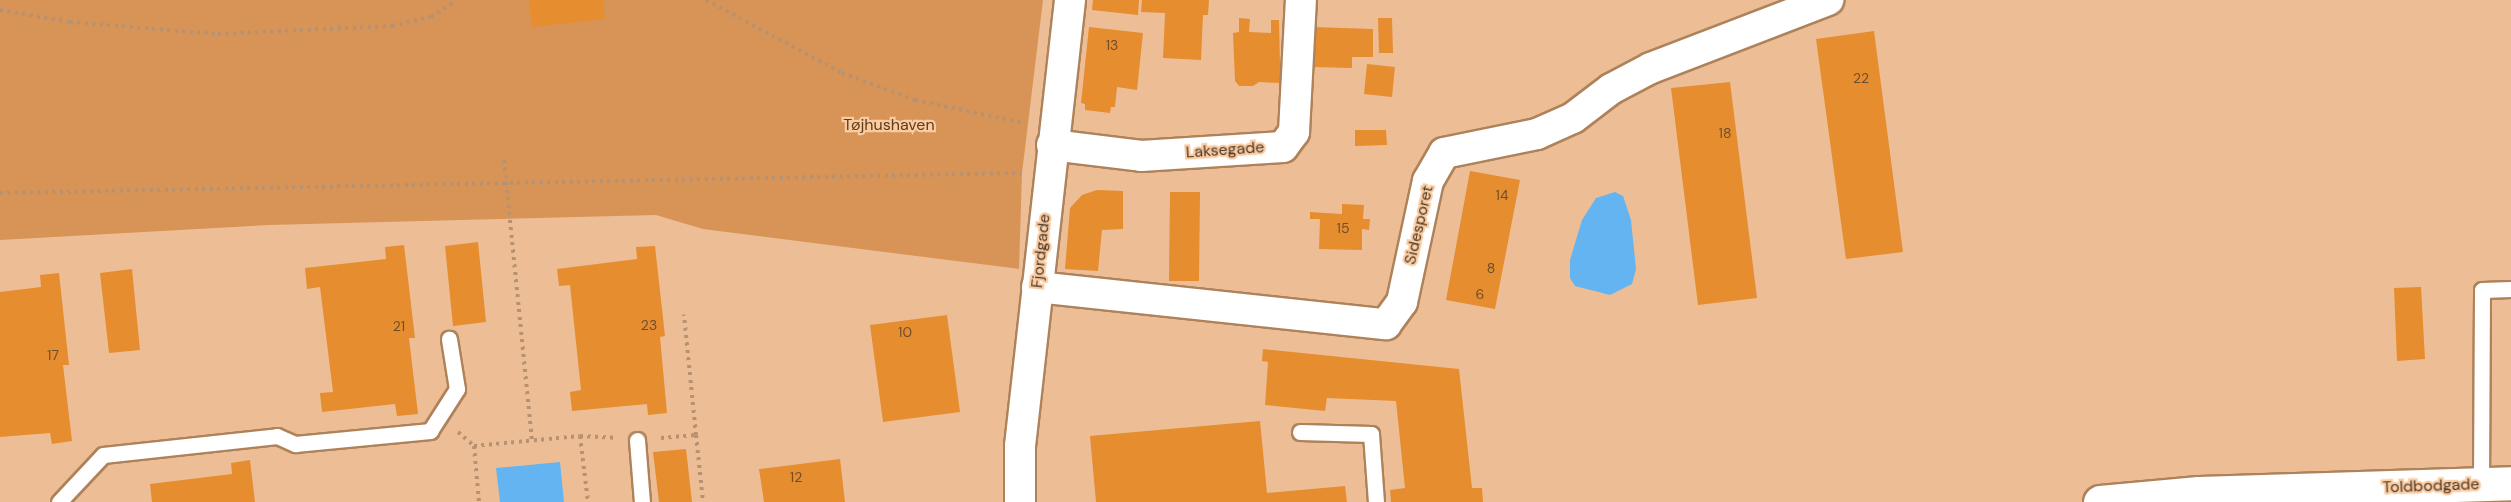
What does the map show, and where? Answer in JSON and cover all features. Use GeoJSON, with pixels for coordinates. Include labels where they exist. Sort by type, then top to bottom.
{"type":"FeatureCollection","features":[{"type":"Feature","properties":{"kind":"street","name":"Fjordgade"},"geometry":{"type":"LineString","coordinates":[[1020,502],[1020,446],[1070,0]]}},
{"type":"Feature","properties":{"kind":"street","name":"Laksegade"},"geometry":{"type":"LineString","coordinates":[[1053,138],[1141,156],[1283,147],[1294,132],[1301,0]]}},
{"type":"Feature","properties":{"kind":"street","name":"Sidesporet"},"geometry":{"type":"LineString","coordinates":[[1037,287],[1386,324],[1402,302],[1428,181],[1444,153],[1538,134],[1573,118],[1611,89],[1651,68],[1828,0]]}},
{"type":"Feature","properties":{"kind":"street","name":"Toldbodgade"},"geometry":{"type":"LineString","coordinates":[[2100,502],[2199,493],[2496,484]]}},
{"type":"Feature","properties":{"kind":"lane"},"geometry":{"type":"LineString","coordinates":[[2496,484],[2482,290],[2511,289]]}},
{"type":"Feature","properties":{"kind":"lane"},"geometry":{"type":"LineString","coordinates":[[58,502],[103,455],[277,436],[294,444],[429,431],[457,389],[449,339]]}},
{"type":"Feature","properties":{"kind":"lane"},"geometry":{"type":"LineString","coordinates":[[1300,432],[1371,434],[1376,502]]}},
{"type":"Feature","properties":{"kind":"lane"},"geometry":{"type":"LineString","coordinates":[[637,440],[642,502]]}},
{"type":"Feature","properties":{"kind":"path"},"geometry":{"type":"LineString","coordinates":[[0,10],[70,22],[219,34],[392,26],[431,17],[456,0]]}},
{"type":"Feature","properties":{"kind":"path"},"geometry":{"type":"LineString","coordinates":[[706,0],[842,73],[915,100],[1053,138]]}},
{"type":"Feature","properties":{"kind":"path"},"geometry":{"type":"LineString","coordinates":[[504,160],[532,440]]}},
{"type":"Feature","properties":{"kind":"path"},"geometry":{"type":"LineString","coordinates":[[0,193],[1022,173]]}},
{"type":"Feature","properties":{"kind":"path"},"geometry":{"type":"LineString","coordinates":[[684,315],[703,502]]}},
{"type":"Feature","properties":{"kind":"path"},"geometry":{"type":"LineString","coordinates":[[439,416],[474,446],[479,502]]}},
{"type":"Feature","properties":{"kind":"path"},"geometry":{"type":"LineString","coordinates":[[474,446],[580,436],[637,440],[696,435]]}},
{"type":"Feature","properties":{"kind":"path"},"geometry":{"type":"LineString","coordinates":[[580,436],[588,502]]}},
{"type":"Feature","properties":{"kind":"green space","name":"Tøjhushaven"},"geometry":{"type":"Polygon","coordinates":[[[0,0],[1043,0],[1022,173],[1019,269],[703,229],[656,215],[269,225],[0,240],[0,0]]]}},
{"type":"Feature","properties":{"kind":"water"},"geometry":{"type":"Polygon","coordinates":[[[1615,192],[1623,196],[1631,220],[1636,269],[1632,284],[1610,295],[1575,286],[1570,278],[1570,260],[1582,220],[1596,198],[1615,192]]]}},
{"type":"Feature","properties":{"kind":"water"},"geometry":{"type":"Polygon","coordinates":[[[560,462],[564,502],[500,502],[496,468],[560,462]]]}},
{"type":"Feature","properties":{"kind":"building"},"geometry":{"type":"Polygon","coordinates":[[[529,0],[603,0],[605,19],[532,27],[529,0]]]}},
{"type":"Feature","properties":{"kind":"building"},"geometry":{"type":"Polygon","coordinates":[[[1093,0],[1139,0],[1138,15],[1092,10],[1093,0]]]}},
{"type":"Feature","properties":{"kind":"building"},"geometry":{"type":"Polygon","coordinates":[[[1142,0],[1209,0],[1208,15],[1203,15],[1201,60],[1163,58],[1165,13],[1141,12],[1142,0]]]}},
{"type":"Feature","properties":{"kind":"building"},"geometry":{"type":"Polygon","coordinates":[[[1239,18],[1250,19],[1249,32],[1271,33],[1271,20],[1279,20],[1280,64],[1283,65],[1279,83],[1259,82],[1253,86],[1239,86],[1235,81],[1233,33],[1239,32],[1239,18]]]}},
{"type":"Feature","properties":{"kind":"building"},"geometry":{"type":"Polygon","coordinates":[[[1378,18],[1392,18],[1393,53],[1379,53],[1378,18]]]}},
{"type":"Feature","properties":{"kind":"building"},"geometry":{"type":"Polygon","coordinates":[[[1089,27],[1143,33],[1137,90],[1117,87],[1115,107],[1111,107],[1110,113],[1085,110],[1085,104],[1081,103],[1089,27]]]}},
{"type":"Feature","properties":{"kind":"building"},"geometry":{"type":"Polygon","coordinates":[[[1312,27],[1373,29],[1373,57],[1352,57],[1352,68],[1311,67],[1312,27]]]}},
{"type":"Feature","properties":{"kind":"building"},"geometry":{"type":"Polygon","coordinates":[[[1874,31],[1903,252],[1846,259],[1816,39],[1874,31]]]}},
{"type":"Feature","properties":{"kind":"building"},"geometry":{"type":"Polygon","coordinates":[[[1367,64],[1395,67],[1392,97],[1364,94],[1367,64]]]}},
{"type":"Feature","properties":{"kind":"building"},"geometry":{"type":"Polygon","coordinates":[[[1730,82],[1757,298],[1698,305],[1671,88],[1730,82]]]}},
{"type":"Feature","properties":{"kind":"building"},"geometry":{"type":"Polygon","coordinates":[[[1355,130],[1386,130],[1387,145],[1355,146],[1355,130]]]}},
{"type":"Feature","properties":{"kind":"building"},"geometry":{"type":"Polygon","coordinates":[[[1470,171],[1520,180],[1495,309],[1446,300],[1470,171]]]}},
{"type":"Feature","properties":{"kind":"building"},"geometry":{"type":"Polygon","coordinates":[[[1097,190],[1123,191],[1123,229],[1102,230],[1098,271],[1065,269],[1070,208],[1082,195],[1097,190]]]}},
{"type":"Feature","properties":{"kind":"building"},"geometry":{"type":"Polygon","coordinates":[[[1170,192],[1200,192],[1199,281],[1169,281],[1170,192]]]}},
{"type":"Feature","properties":{"kind":"building"},"geometry":{"type":"Polygon","coordinates":[[[1342,204],[1364,205],[1363,219],[1370,219],[1369,230],[1362,229],[1362,250],[1319,249],[1320,219],[1310,219],[1310,212],[1342,214],[1342,204]]]}},
{"type":"Feature","properties":{"kind":"building"},"geometry":{"type":"Polygon","coordinates":[[[478,242],[486,322],[453,326],[445,246],[478,242]]]}},
{"type":"Feature","properties":{"kind":"building"},"geometry":{"type":"Polygon","coordinates":[[[404,245],[415,338],[409,338],[418,414],[397,416],[395,404],[322,412],[320,393],[333,392],[320,287],[307,289],[305,268],[386,259],[385,247],[404,245]]]}},
{"type":"Feature","properties":{"kind":"building"},"geometry":{"type":"Polygon","coordinates":[[[655,246],[665,336],[660,337],[667,413],[648,415],[647,404],[572,411],[570,392],[581,390],[570,285],[559,286],[557,269],[637,259],[636,247],[655,246]]]}},
{"type":"Feature","properties":{"kind":"building"},"geometry":{"type":"Polygon","coordinates":[[[132,269],[140,350],[109,353],[100,273],[132,269]]]}},
{"type":"Feature","properties":{"kind":"building"},"geometry":{"type":"Polygon","coordinates":[[[59,273],[69,365],[63,365],[72,441],[52,444],[50,433],[0,437],[0,292],[41,287],[40,275],[59,273]]]}},
{"type":"Feature","properties":{"kind":"building"},"geometry":{"type":"Polygon","coordinates":[[[2421,287],[2425,359],[2397,361],[2394,288],[2421,287]]]}},
{"type":"Feature","properties":{"kind":"building"},"geometry":{"type":"Polygon","coordinates":[[[947,315],[960,412],[883,422],[870,325],[947,315]]]}},
{"type":"Feature","properties":{"kind":"building"},"geometry":{"type":"Polygon","coordinates":[[[1263,349],[1459,369],[1472,488],[1482,488],[1483,502],[1391,502],[1390,490],[1405,488],[1396,401],[1327,398],[1325,411],[1265,405],[1268,362],[1262,361],[1263,349]]]}},
{"type":"Feature","properties":{"kind":"building"},"geometry":{"type":"Polygon","coordinates":[[[1260,421],[1267,493],[1345,486],[1347,502],[1096,502],[1090,436],[1260,421]]]}},
{"type":"Feature","properties":{"kind":"building"},"geometry":{"type":"Polygon","coordinates":[[[686,449],[692,502],[659,502],[653,452],[686,449]]]}},
{"type":"Feature","properties":{"kind":"building"},"geometry":{"type":"Polygon","coordinates":[[[840,459],[845,502],[764,502],[759,469],[840,459]]]}},
{"type":"Feature","properties":{"kind":"building"},"geometry":{"type":"Polygon","coordinates":[[[250,460],[255,502],[152,502],[150,484],[232,474],[231,463],[250,460]]]}}]}
